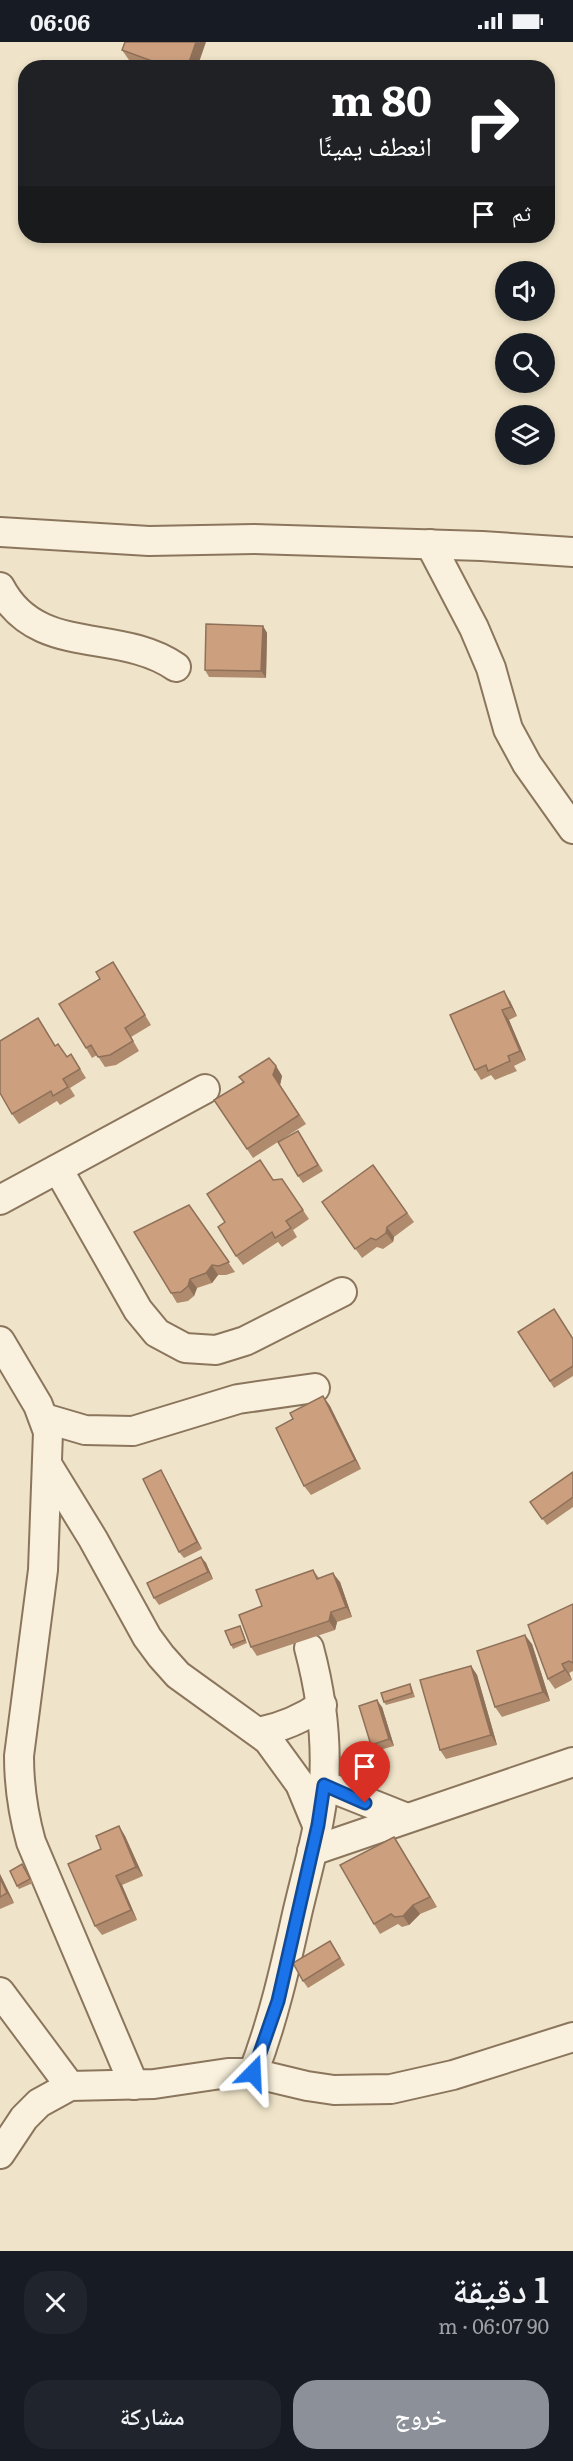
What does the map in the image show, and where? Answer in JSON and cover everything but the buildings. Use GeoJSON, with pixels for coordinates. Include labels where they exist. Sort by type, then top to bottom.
{"type":"FeatureCollection","features":[{"type":"Feature","properties":{"kind":"street"},"geometry":{"type":"LineString","coordinates":[[0,532],[148,541],[254,539],[430,544],[573,552]]}},
{"type":"Feature","properties":{"kind":"street"},"geometry":{"type":"LineString","coordinates":[[430,544],[483,648],[508,729],[527,764],[573,829]]}},
{"type":"Feature","properties":{"kind":"street"},"geometry":{"type":"LineString","coordinates":[[0,587],[7,600],[23,617],[42,629],[65,636],[145,650],[176,667]]}},
{"type":"Feature","properties":{"kind":"street"},"geometry":{"type":"LineString","coordinates":[[0,1200],[205,1089]]}},
{"type":"Feature","properties":{"kind":"street"},"geometry":{"type":"LineString","coordinates":[[58,1169],[138,1310],[157,1333],[185,1348],[216,1350],[245,1341],[342,1292]]}},
{"type":"Feature","properties":{"kind":"street"},"geometry":{"type":"LineString","coordinates":[[0,1341],[44,1418],[48,1432],[43,1570],[19,1756],[19,1785],[23,1814],[31,1842],[134,2085]]}},
{"type":"Feature","properties":{"kind":"street"},"geometry":{"type":"LineString","coordinates":[[44,1418],[85,1430],[133,1431],[238,1399],[315,1388]]}},
{"type":"Feature","properties":{"kind":"street"},"geometry":{"type":"LineString","coordinates":[[47,1464],[93,1539],[147,1637],[161,1656],[178,1675],[259,1732],[285,1761],[300,1784],[315,1838]]}},
{"type":"Feature","properties":{"kind":"street"},"geometry":{"type":"LineString","coordinates":[[253,2073],[278,2001],[315,1838],[324,1785],[322,1705],[309,1648]]}},
{"type":"Feature","properties":{"kind":"street"},"geometry":{"type":"LineString","coordinates":[[259,1732],[282,1727],[303,1718],[322,1705]]}},
{"type":"Feature","properties":{"kind":"street"},"geometry":{"type":"LineString","coordinates":[[315,1838],[407,1818],[573,1762]]}},
{"type":"Feature","properties":{"kind":"street"},"geometry":{"type":"LineString","coordinates":[[324,1785],[407,1818]]}},
{"type":"Feature","properties":{"kind":"street"},"geometry":{"type":"LineString","coordinates":[[0,1992],[70,2086]]}},
{"type":"Feature","properties":{"kind":"street"},"geometry":{"type":"LineString","coordinates":[[0,2154],[24,2118],[39,2103],[70,2086],[179,2082],[228,2073],[253,2073],[334,2090],[391,2089],[443,2078],[573,2037]]}},
{"type":"Feature","properties":{"kind":"route"},"geometry":{"type":"LineString","coordinates":[[253,2073],[278,2001],[318,1825],[324,1785],[365,1803]]}}]}
